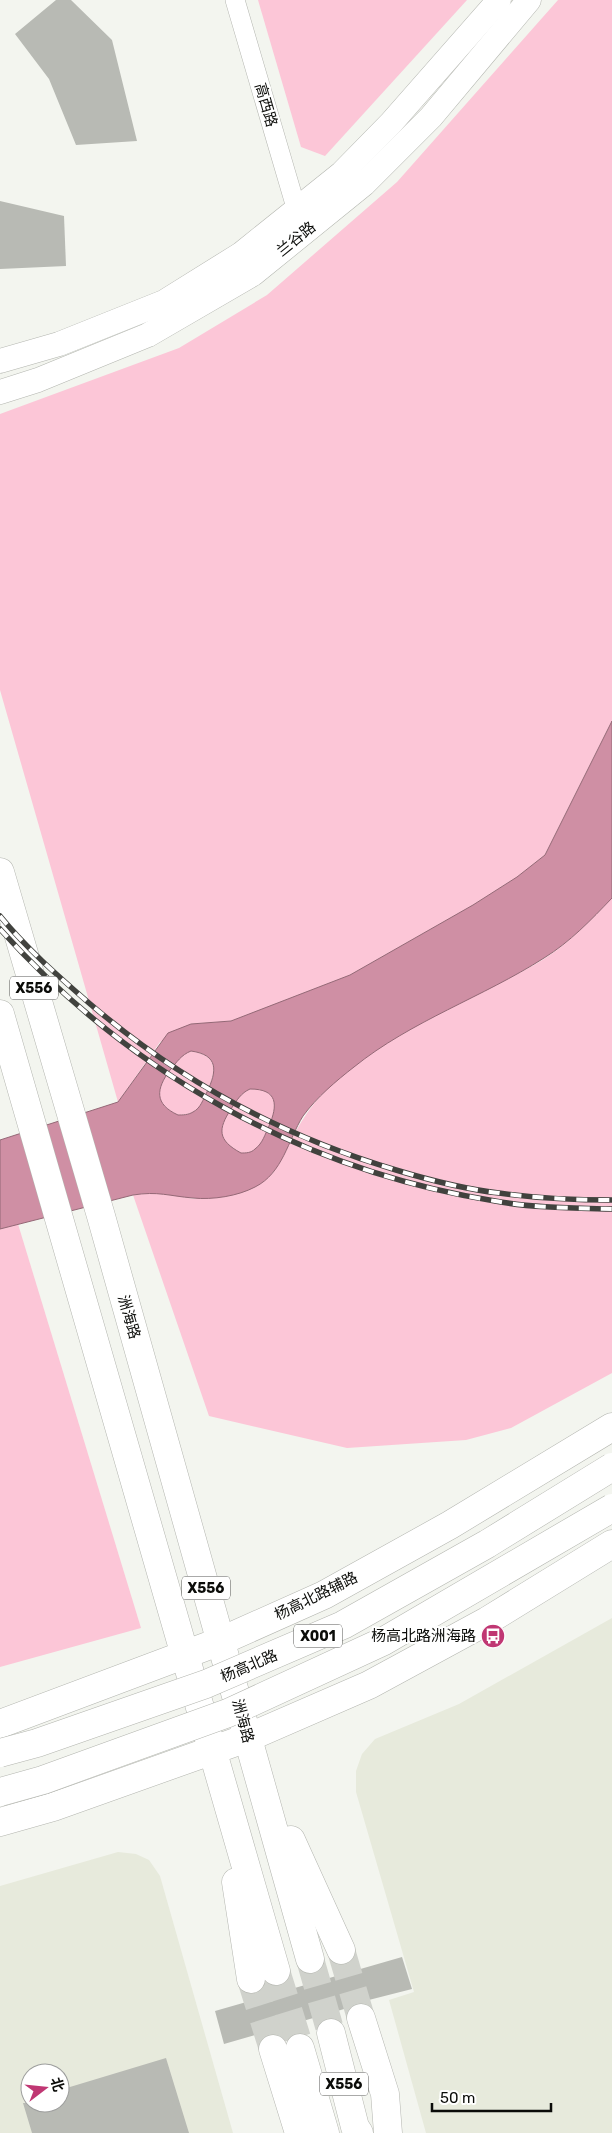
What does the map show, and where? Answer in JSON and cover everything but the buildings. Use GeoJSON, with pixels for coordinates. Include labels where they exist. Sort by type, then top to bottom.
{"type":"FeatureCollection","features":[{"type":"Feature","properties":{"kind":"main road","name":"洲海路"},"geometry":{"type":"LineString","coordinates":[[0,872],[101,1216],[310,1959]]}},
{"type":"Feature","properties":{"kind":"main road","name":"X556"},"geometry":{"type":"LineString","coordinates":[[0,1014],[276,1971]]}},
{"type":"Feature","properties":{"kind":"main road","name":"杨高北路辅路"},"geometry":{"type":"LineString","coordinates":[[0,1724],[221,1641],[324,1595],[450,1525],[612,1427]]}},
{"type":"Feature","properties":{"kind":"main road","name":"杨高北路"},"geometry":{"type":"LineString","coordinates":[[0,1754],[206,1684],[342,1625],[487,1544],[612,1467]]}},
{"type":"Feature","properties":{"kind":"main road","name":"X001"},"geometry":{"type":"LineString","coordinates":[[0,1792],[43,1780],[228,1713],[350,1657],[384,1641],[612,1508]]}},
{"type":"Feature","properties":{"kind":"main road"},"geometry":{"type":"LineString","coordinates":[[0,1822],[216,1763],[251,1750],[487,1621],[612,1544]]}},
{"type":"Feature","properties":{"kind":"main road","name":"洲海路"},"geometry":{"type":"LineString","coordinates":[[251,1750],[341,1950]]}},
{"type":"Feature","properties":{"kind":"main road","name":"X556"},"geometry":{"type":"LineString","coordinates":[[216,1763],[250,1978]]}},
{"type":"Feature","properties":{"kind":"main road"},"geometry":{"type":"LineString","coordinates":[[361,2018],[384,2094],[389,2129]]}},
{"type":"Feature","properties":{"kind":"main road","name":"X556"},"geometry":{"type":"LineString","coordinates":[[330,2033],[355,2127],[359,2133]]}},
{"type":"Feature","properties":{"kind":"main road","name":"X556"},"geometry":{"type":"LineString","coordinates":[[300,2048],[325,2133]]}},
{"type":"Feature","properties":{"kind":"main road"},"geometry":{"type":"LineString","coordinates":[[273,2049],[299,2133]]}},
{"type":"Feature","properties":{"kind":"street","name":"高西路"},"geometry":{"type":"LineString","coordinates":[[235,0],[297,211]]}},
{"type":"Feature","properties":{"kind":"street","name":"兰谷路"},"geometry":{"type":"LineString","coordinates":[[0,361],[59,344],[164,302],[241,254],[342,173],[391,123],[499,0]]}},
{"type":"Feature","properties":{"kind":"street","name":"兰谷路"},"geometry":{"type":"LineString","coordinates":[[0,392],[38,380],[148,335],[253,274],[364,184],[431,117],[529,0]]}},
{"type":"Feature","properties":{"kind":"shaded area"},"geometry":{"type":"Polygon","coordinates":[[[258,0],[467,0],[325,156],[301,147],[258,0]]]}},
{"type":"Feature","properties":{"kind":"shaded area"},"geometry":{"type":"Polygon","coordinates":[[[558,0],[612,0],[612,721],[545,855],[517,877],[473,905],[350,975],[231,1021],[191,1024],[160,1042],[118,1102],[0,690],[0,414],[179,348],[267,295],[397,182],[558,0]]]}},
{"type":"Feature","properties":{"kind":"shaded area"},"geometry":{"type":"Polygon","coordinates":[[[612,721],[612,898],[571,938],[554,952],[521,972],[399,1036],[340,1078],[308,1109],[298,1125],[279,1165],[264,1181],[255,1187],[225,1197],[193,1198],[157,1194],[133,1195],[0,1229],[0,1140],[118,1102],[168,1033],[191,1024],[231,1021],[350,975],[473,905],[517,877],[545,855],[612,721]],[[191,1051],[182,1057],[170,1070],[160,1090],[161,1101],[170,1111],[178,1115],[189,1114],[198,1108],[213,1077],[214,1071],[211,1060],[207,1056],[191,1051]],[[250,1089],[235,1103],[222,1128],[222,1134],[227,1143],[241,1153],[247,1153],[258,1147],[264,1138],[274,1111],[271,1095],[259,1090],[250,1089]]]}},
{"type":"Feature","properties":{"kind":"shaded area"},"geometry":{"type":"Polygon","coordinates":[[[612,898],[612,1373],[511,1428],[466,1440],[347,1448],[209,1416],[133,1195],[153,1192],[195,1199],[273,1173],[308,1111],[323,1093],[346,1071],[400,1035],[544,959],[571,938],[612,898]]]}},
{"type":"Feature","properties":{"kind":"shaded area"},"geometry":{"type":"Polygon","coordinates":[[[191,1051],[200,1053],[211,1061],[213,1066],[212,1079],[198,1108],[190,1113],[178,1115],[170,1111],[161,1101],[160,1090],[165,1077],[174,1064],[191,1051]]]}},
{"type":"Feature","properties":{"kind":"shaded area"},"geometry":{"type":"Polygon","coordinates":[[[250,1089],[266,1092],[271,1095],[274,1111],[264,1138],[258,1147],[247,1153],[241,1153],[227,1143],[222,1134],[222,1128],[235,1103],[250,1089]]]}},
{"type":"Feature","properties":{"kind":"shaded area"},"geometry":{"type":"Polygon","coordinates":[[[18,1224],[141,1628],[0,1667],[0,1229],[18,1224]]]}},
{"type":"Feature","properties":{"kind":"shaded area"},"geometry":{"type":"Polygon","coordinates":[[[612,1618],[612,2133],[426,2133],[389,2000],[414,1992],[356,1792],[356,1771],[362,1754],[375,1739],[459,1704],[612,1618]]]}},
{"type":"Feature","properties":{"kind":"shaded area"},"geometry":{"type":"Polygon","coordinates":[[[118,1852],[136,1854],[149,1860],[160,1876],[233,2133],[0,2133],[0,1886],[118,1852]]]}},
{"type":"Feature","properties":{"kind":"tunnel"},"geometry":{"type":"LineString","coordinates":[[341,1950],[361,2018]]}},
{"type":"Feature","properties":{"kind":"tunnel"},"geometry":{"type":"LineString","coordinates":[[310,1959],[331,2033]]}},
{"type":"Feature","properties":{"kind":"tunnel"},"geometry":{"type":"LineString","coordinates":[[276,1971],[300,2048]]}},
{"type":"Feature","properties":{"kind":"tunnel"},"geometry":{"type":"LineString","coordinates":[[251,1979],[273,2049]]}},
{"type":"Feature","properties":{"kind":"railway"},"geometry":{"type":"LineString","coordinates":[[0,916],[54,972],[124,1031],[196,1081],[272,1123],[312,1141],[354,1156],[408,1174],[447,1184],[527,1196],[612,1200]]}},
{"type":"Feature","properties":{"kind":"railway"},"geometry":{"type":"LineString","coordinates":[[0,929],[50,981],[105,1028],[163,1070],[224,1108],[288,1140],[355,1166],[424,1187],[524,1205],[612,1209]]}},
{"type":"Feature","properties":{"kind":"place","name":"杨高北路洲海路"},"geometry":{"type":"Point","coordinates":[493,1636]}}]}
